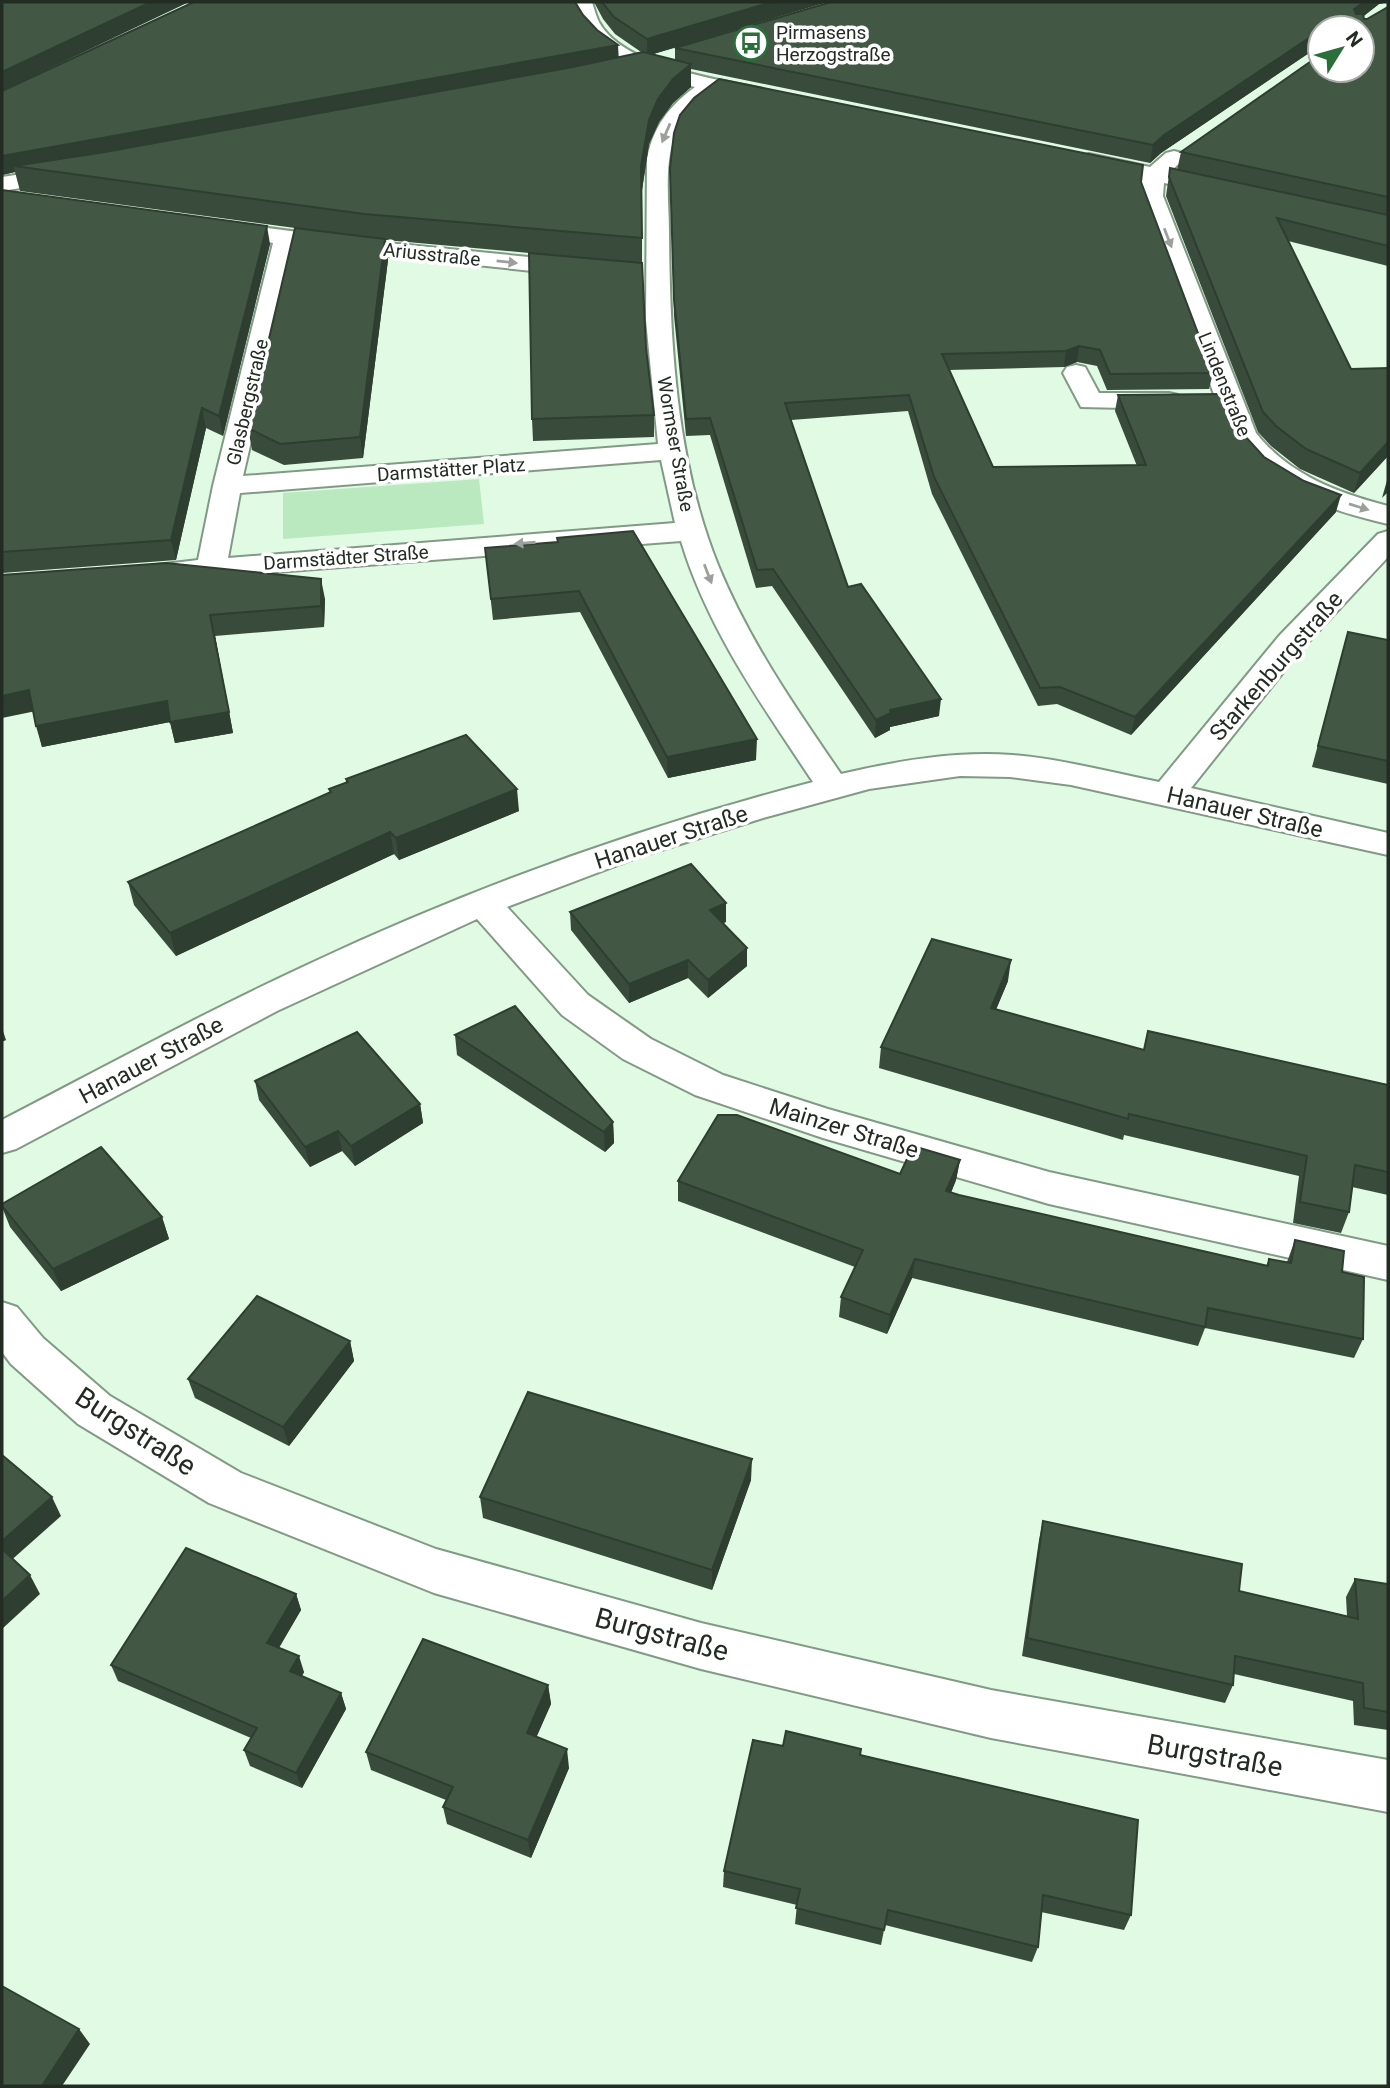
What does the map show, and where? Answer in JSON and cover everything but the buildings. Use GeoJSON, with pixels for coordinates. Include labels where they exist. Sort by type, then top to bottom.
{"type":"FeatureCollection","features":[{"type":"Feature","properties":{"kind":"street"},"geometry":{"type":"LineString","coordinates":[[582,2],[590,24],[604,39],[644,66],[712,85],[779,99]]}},
{"type":"Feature","properties":{"kind":"street"},"geometry":{"type":"LineString","coordinates":[[608,74],[682,54]]}},
{"type":"Feature","properties":{"kind":"street","name":"Wormser Straße"},"geometry":{"type":"LineString","coordinates":[[712,85],[678,111],[662,141],[644,273],[660,348],[674,451],[691,531],[720,605],[743,649],[833,787]]}},
{"type":"Feature","properties":{"kind":"street"},"geometry":{"type":"LineString","coordinates":[[1155,174],[1193,144]]}},
{"type":"Feature","properties":{"kind":"street"},"geometry":{"type":"LineString","coordinates":[[1074,158],[1246,194]]}},
{"type":"Feature","properties":{"kind":"street"},"geometry":{"type":"LineString","coordinates":[[2,184],[83,172]]}},
{"type":"Feature","properties":{"kind":"street","name":"Lindenstraße"},"geometry":{"type":"LineString","coordinates":[[1155,174],[1151,182],[1152,196],[1209,400],[1243,435],[1255,453],[1273,469],[1338,500],[1388,515]]}},
{"type":"Feature","properties":{"kind":"street"},"geometry":{"type":"LineString","coordinates":[[2,198],[29,202]]}},
{"type":"Feature","properties":{"kind":"street","name":"Ariusstraße"},"geometry":{"type":"LineString","coordinates":[[191,225],[286,238],[597,271]]}},
{"type":"Feature","properties":{"kind":"street","name":"Glasbergstraße"},"geometry":{"type":"LineString","coordinates":[[211,567],[227,486],[286,238]]}},
{"type":"Feature","properties":{"kind":"street"},"geometry":{"type":"LineString","coordinates":[[1076,373],[1090,401],[1209,400]]}},
{"type":"Feature","properties":{"kind":"street","name":"Darmstätter Platz"},"geometry":{"type":"LineString","coordinates":[[227,486],[674,451]]}},
{"type":"Feature","properties":{"kind":"street","name":"Darmstädter Straße"},"geometry":{"type":"LineString","coordinates":[[133,574],[691,531]]}},
{"type":"Feature","properties":{"kind":"street","name":"Starkenburgstraße"},"geometry":{"type":"LineString","coordinates":[[1168,794],[1290,643],[1388,540]]}},
{"type":"Feature","properties":{"kind":"street","name":"Hanauer Straße"},"geometry":{"type":"LineString","coordinates":[[2,1138],[264,1001],[387,943],[621,851],[833,787],[939,767],[988,765],[1067,773],[1388,844]]}},
{"type":"Feature","properties":{"kind":"street","name":"Mainzer Straße"},"geometry":{"type":"LineString","coordinates":[[483,903],[575,1005],[637,1049],[709,1085],[823,1123],[1049,1188],[1388,1263]]}},
{"type":"Feature","properties":{"kind":"street","name":"Burgstraße"},"geometry":{"type":"LineString","coordinates":[[2,1320],[27,1351],[94,1410],[225,1488],[434,1571],[701,1646],[991,1714],[1388,1786]]}},
{"type":"Feature","properties":{"kind":"green space"},"geometry":{"type":"Polygon","coordinates":[[[479,479],[484,524],[283,539],[283,493],[479,479]]]}},
{"type":"Feature","properties":{"kind":"place","name":"Pirmasens Herzogstraße"},"geometry":{"type":"Point","coordinates":[751,43]}}]}
